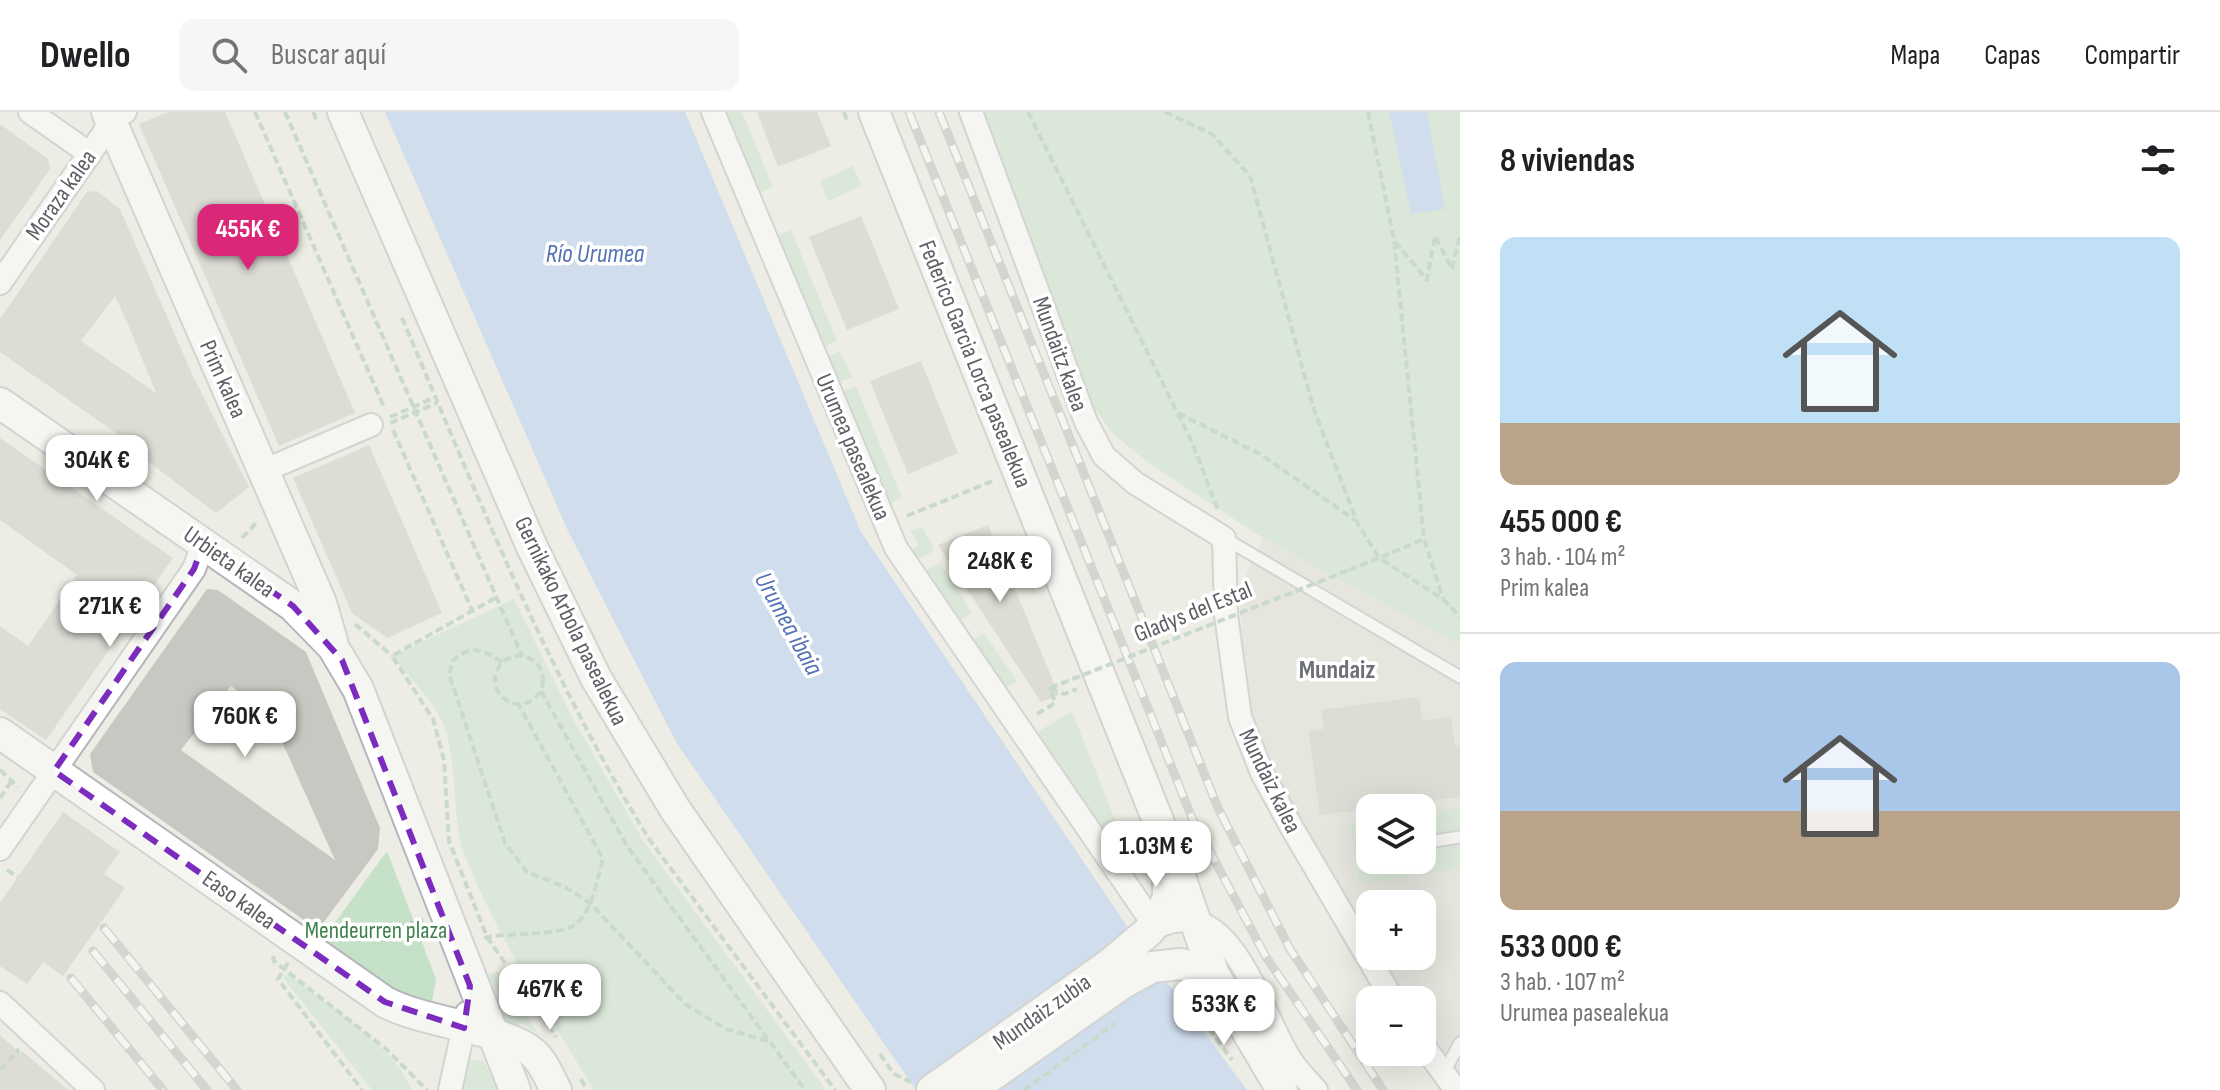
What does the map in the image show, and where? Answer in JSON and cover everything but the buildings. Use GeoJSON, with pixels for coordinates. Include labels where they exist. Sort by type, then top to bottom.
{"type":"FeatureCollection","features":[{"type":"Feature","properties":{"kind":"main road","name":"Gernikako Arbola pasealekua"},"geometry":{"type":"LineString","coordinates":[[343,112],[532,547],[596,678],[675,809],[870,1090]]}},
{"type":"Feature","properties":{"kind":"main road","name":"Federico Garcia Lorca pasealekua"},"geometry":{"type":"LineString","coordinates":[[874,112],[1165,838],[1214,975]]}},
{"type":"Feature","properties":{"kind":"main road","name":"Prim kalea"},"geometry":{"type":"LineString","coordinates":[[114,114],[321,603],[333,647]]}},
{"type":"Feature","properties":{"kind":"main road","name":"Urbieta kalea"},"geometry":{"type":"LineString","coordinates":[[0,403],[293,606],[333,647]]}},
{"type":"Feature","properties":{"kind":"main road"},"geometry":{"type":"LineString","coordinates":[[333,647],[358,689],[515,1090]]}},
{"type":"Feature","properties":{"kind":"main road","name":"Easo kalea"},"geometry":{"type":"LineString","coordinates":[[0,733],[400,1010],[530,1050],[562,1083]]}},
{"type":"Feature","properties":{"kind":"main road","name":"Federico Garcia Lorca pasealekua"},"geometry":{"type":"LineString","coordinates":[[1145,929],[1161,915],[1168,897],[1165,838]]}},
{"type":"Feature","properties":{"kind":"main road","name":"Mundaiz zubia"},"geometry":{"type":"LineString","coordinates":[[922,1086],[1145,929]]}},
{"type":"Feature","properties":{"kind":"main road"},"geometry":{"type":"LineString","coordinates":[[1167,964],[1214,975],[1275,1078]]}},
{"type":"Feature","properties":{"kind":"main road","name":"Mundaiz zubia"},"geometry":{"type":"LineString","coordinates":[[971,1090],[1123,983],[1167,964]]}},
{"type":"Feature","properties":{"kind":"street"},"geometry":{"type":"LineString","coordinates":[[30,112],[90,154]]}},
{"type":"Feature","properties":{"kind":"street","name":"Urumea pasealekua"},"geometry":{"type":"LineString","coordinates":[[713,112],[896,548],[1018,726],[1145,929]]}},
{"type":"Feature","properties":{"kind":"street","name":"Mundaitz kalea"},"geometry":{"type":"LineString","coordinates":[[971,112],[1086,422],[1104,456],[1135,483],[1224,538]]}},
{"type":"Feature","properties":{"kind":"street","name":"Moraza kalea"},"geometry":{"type":"LineString","coordinates":[[0,283],[90,154],[114,114]]}},
{"type":"Feature","properties":{"kind":"street"},"geometry":{"type":"LineString","coordinates":[[263,471],[380,421]]}},
{"type":"Feature","properties":{"kind":"street","name":"Mundaiz kalea"},"geometry":{"type":"LineString","coordinates":[[1224,538],[1226,615],[1240,717],[1262,773],[1385,986]]}},
{"type":"Feature","properties":{"kind":"street"},"geometry":{"type":"LineString","coordinates":[[0,849],[194,569],[203,544]]}},
{"type":"Feature","properties":{"kind":"street"},"geometry":{"type":"LineString","coordinates":[[1145,929],[1169,922],[1194,922],[1220,935],[1237,956],[1292,1061],[1316,1090]]}},
{"type":"Feature","properties":{"kind":"street"},"geometry":{"type":"LineString","coordinates":[[1214,975],[1216,957],[1226,952],[1237,956]]}},
{"type":"Feature","properties":{"kind":"street"},"geometry":{"type":"LineString","coordinates":[[450,1088],[469,1002],[463,959]]}},
{"type":"Feature","properties":{"kind":"street"},"geometry":{"type":"LineString","coordinates":[[0,1003],[93,1090]]}},
{"type":"Feature","properties":{"kind":"street"},"geometry":{"type":"LineString","coordinates":[[457,1060],[475,1045],[496,1042]]}},
{"type":"Feature","properties":{"kind":"street"},"geometry":{"type":"LineString","coordinates":[[1436,1064],[1449,1082]]}},
{"type":"Feature","properties":{"kind":"street"},"geometry":{"type":"LineString","coordinates":[[1275,1078],[1310,1090]]}},
{"type":"Feature","properties":{"kind":"lane"},"geometry":{"type":"LineString","coordinates":[[1224,538],[1460,677]]}},
{"type":"Feature","properties":{"kind":"lane"},"geometry":{"type":"LineString","coordinates":[[1436,841],[1460,837]]}},
{"type":"Feature","properties":{"kind":"lane"},"geometry":{"type":"LineString","coordinates":[[1449,1082],[1460,1043]]}},
{"type":"Feature","properties":{"kind":"path"},"geometry":{"type":"LineString","coordinates":[[255,112],[380,421],[472,610]]}},
{"type":"Feature","properties":{"kind":"path"},"geometry":{"type":"LineString","coordinates":[[285,112],[522,656],[540,669],[541,691],[627,846],[805,1090]]}},
{"type":"Feature","properties":{"kind":"path"},"geometry":{"type":"LineString","coordinates":[[1028,112],[1177,413],[1218,506],[1224,538]]}},
{"type":"Feature","properties":{"kind":"path"},"geometry":{"type":"LineString","coordinates":[[1165,112],[1212,134],[1250,176],[1314,410],[1357,522],[1379,558],[1443,599],[1460,617]]}},
{"type":"Feature","properties":{"kind":"path"},"geometry":{"type":"LineString","coordinates":[[1368,112],[1394,240],[1424,539],[1443,599]]}},
{"type":"Feature","properties":{"kind":"path"},"geometry":{"type":"LineString","coordinates":[[1394,240],[1427,280],[1435,236],[1452,269],[1460,235]]}},
{"type":"Feature","properties":{"kind":"path"},"geometry":{"type":"LineString","coordinates":[[380,421],[436,397]]}},
{"type":"Feature","properties":{"kind":"path"},"geometry":{"type":"LineString","coordinates":[[1177,413],[1260,454],[1357,522]]}},
{"type":"Feature","properties":{"kind":"path"},"geometry":{"type":"LineString","coordinates":[[886,524],[1018,471]]}},
{"type":"Feature","properties":{"kind":"path","name":"Gladys del Estal"},"geometry":{"type":"LineString","coordinates":[[1050,688],[1424,539]]}},
{"type":"Feature","properties":{"kind":"path"},"geometry":{"type":"LineString","coordinates":[[495,598],[392,656],[433,719],[444,760],[449,841],[487,937],[560,1043]]}},
{"type":"Feature","properties":{"kind":"path"},"geometry":{"type":"LineString","coordinates":[[502,662],[484,650],[474,649],[453,660],[449,674],[505,843],[527,872],[565,887],[590,903],[685,1004],[726,1029],[768,1041]]}},
{"type":"Feature","properties":{"kind":"path"},"geometry":{"type":"LineString","coordinates":[[522,656],[502,662],[494,675],[496,689],[505,700],[519,705],[532,701],[541,691]]}},
{"type":"Feature","properties":{"kind":"path"},"geometry":{"type":"LineString","coordinates":[[1018,726],[1055,703],[1050,688]]}},
{"type":"Feature","properties":{"kind":"path"},"geometry":{"type":"LineString","coordinates":[[1050,688],[1064,694],[1077,689]]}},
{"type":"Feature","properties":{"kind":"path"},"geometry":{"type":"LineString","coordinates":[[463,959],[487,937],[563,930],[578,923],[590,903],[603,859],[519,705]]}},
{"type":"Feature","properties":{"kind":"path"},"geometry":{"type":"LineString","coordinates":[[0,770],[13,779],[19,789]]}},
{"type":"Feature","properties":{"kind":"path"},"geometry":{"type":"LineString","coordinates":[[0,798],[13,779]]}},
{"type":"Feature","properties":{"kind":"path"},"geometry":{"type":"LineString","coordinates":[[362,1090],[278,979],[311,934],[364,937],[424,920],[428,931]]}},
{"type":"Feature","properties":{"kind":"path"},"geometry":{"type":"LineString","coordinates":[[1167,964],[1170,984],[1176,986],[1237,1067]]}},
{"type":"Feature","properties":{"kind":"path"},"geometry":{"type":"LineString","coordinates":[[1024,1090],[1120,1020]]}},
{"type":"Feature","properties":{"kind":"path"},"geometry":{"type":"LineString","coordinates":[[0,1070],[21,1047]]}},
{"type":"Feature","properties":{"kind":"path"},"geometry":{"type":"LineString","coordinates":[[876,1049],[894,1074],[922,1086]]}},
{"type":"Feature","properties":{"kind":"path"},"geometry":{"type":"LineString","coordinates":[[562,1083],[587,1090]]}},
{"type":"Feature","properties":{"kind":"highlighted area"},"geometry":{"type":"Polygon","coordinates":[[[203,544],[293,606],[342,660],[470,986],[464,1028],[385,1002],[54,771],[194,569],[203,544]]]}},
{"type":"Feature","properties":{"kind":"shaded area"},"geometry":{"type":"Polygon","coordinates":[[[1263,538],[1460,645],[1460,1077],[1436,1044],[1436,986],[1399,986],[1390,970],[1436,970],[1436,890],[1356,890],[1356,912],[1267,761],[1246,700],[1239,591],[1263,538]]]}},
{"type":"Feature","properties":{"kind":"green space"},"geometry":{"type":"Polygon","coordinates":[[[721,112],[742,112],[773,187],[755,195],[721,112]]]}},
{"type":"Feature","properties":{"kind":"green space"},"geometry":{"type":"Polygon","coordinates":[[[983,112],[1460,112],[1460,645],[1263,538],[1150,464],[1112,433],[1087,397],[983,112]]]}},
{"type":"Feature","properties":{"kind":"green space"},"geometry":{"type":"Polygon","coordinates":[[[853,166],[862,186],[828,201],[820,181],[853,166]]]}},
{"type":"Feature","properties":{"kind":"green space"},"geometry":{"type":"Polygon","coordinates":[[[791,230],[837,341],[818,349],[773,238],[791,230]]]}},
{"type":"Feature","properties":{"kind":"green space"},"geometry":{"type":"Polygon","coordinates":[[[840,351],[852,377],[834,384],[822,359],[840,351]]]}},
{"type":"Feature","properties":{"kind":"green space"},"geometry":{"type":"Polygon","coordinates":[[[856,386],[902,498],[884,506],[837,394],[856,386]]]}},
{"type":"Feature","properties":{"kind":"green space"},"geometry":{"type":"Polygon","coordinates":[[[922,527],[935,550],[916,561],[909,551],[918,545],[911,531],[922,527]]]}},
{"type":"Feature","properties":{"kind":"green space"},"geometry":{"type":"Polygon","coordinates":[[[940,562],[972,613],[957,622],[923,572],[940,562]]]}},
{"type":"Feature","properties":{"kind":"green space"},"geometry":{"type":"Polygon","coordinates":[[[514,599],[573,719],[644,842],[826,1090],[594,1090],[525,976],[478,887],[460,841],[447,735],[441,719],[425,695],[392,656],[514,599]]]}},
{"type":"Feature","properties":{"kind":"green space"},"geometry":{"type":"Polygon","coordinates":[[[984,633],[1017,681],[1001,691],[967,644],[984,633]]]}},
{"type":"Feature","properties":{"kind":"green space"},"geometry":{"type":"Polygon","coordinates":[[[1072,711],[1134,868],[1127,872],[1033,735],[1072,711]]]}},
{"type":"Feature","properties":{"kind":"green space"},"geometry":{"type":"Polygon","coordinates":[[[1460,808],[1460,869],[1436,873],[1436,811],[1460,808]]]}},
{"type":"Feature","properties":{"kind":"green space"},"geometry":{"type":"Polygon","coordinates":[[[1356,823],[1356,864],[1350,824],[1356,823]]]}},
{"type":"Feature","properties":{"kind":"green space","name":"Mendeurren plaza"},"geometry":{"type":"Polygon","coordinates":[[[387,851],[436,979],[432,1002],[398,994],[323,939],[387,851]]]}},
{"type":"Feature","properties":{"kind":"green space"},"geometry":{"type":"Polygon","coordinates":[[[1358,874],[1426,874],[1359,884],[1358,874]]]}},
{"type":"Feature","properties":{"kind":"green space"},"geometry":{"type":"Polygon","coordinates":[[[499,972],[540,1036],[524,1025],[506,1023],[486,974],[499,972]]]}},
{"type":"Feature","properties":{"kind":"green space"},"geometry":{"type":"Polygon","coordinates":[[[288,974],[376,1043],[404,1075],[411,1090],[372,1090],[283,978],[288,974]]]}},
{"type":"Feature","properties":{"kind":"green space"},"geometry":{"type":"Polygon","coordinates":[[[471,1060],[483,1060],[498,1090],[459,1090],[461,1071],[471,1060]]]}},
{"type":"Feature","properties":{"kind":"water","name":"Río Urumea"},"geometry":{"type":"Polygon","coordinates":[[[385,112],[685,112],[861,532],[1137,941],[1247,1090],[916,1090],[676,742],[568,531],[385,112]]]}},
{"type":"Feature","properties":{"kind":"water"},"geometry":{"type":"Polygon","coordinates":[[[1389,112],[1427,112],[1445,209],[1411,214],[1389,112]]]}},
{"type":"Feature","properties":{"kind":"railway"},"geometry":{"type":"LineString","coordinates":[[909,112],[1192,818],[1266,957],[1357,1090]]}},
{"type":"Feature","properties":{"kind":"railway"},"geometry":{"type":"LineString","coordinates":[[939,112],[1218,808],[1290,949],[1383,1090]]}},
{"type":"Feature","properties":{"kind":"railway"},"geometry":{"type":"LineString","coordinates":[[104,928],[237,1090]]}},
{"type":"Feature","properties":{"kind":"railway"},"geometry":{"type":"LineString","coordinates":[[93,951],[207,1090]]}},
{"type":"Feature","properties":{"kind":"railway"},"geometry":{"type":"LineString","coordinates":[[71,978],[163,1090]]}},
{"type":"Feature","properties":{"kind":"district","name":"Mundaiz"},"geometry":{"type":"Point","coordinates":[1337,670]}},
{"type":"Feature","properties":{"kind":"water label","name":"Urumea ibaia"},"geometry":{"type":"Point","coordinates":[788,624]}}]}
